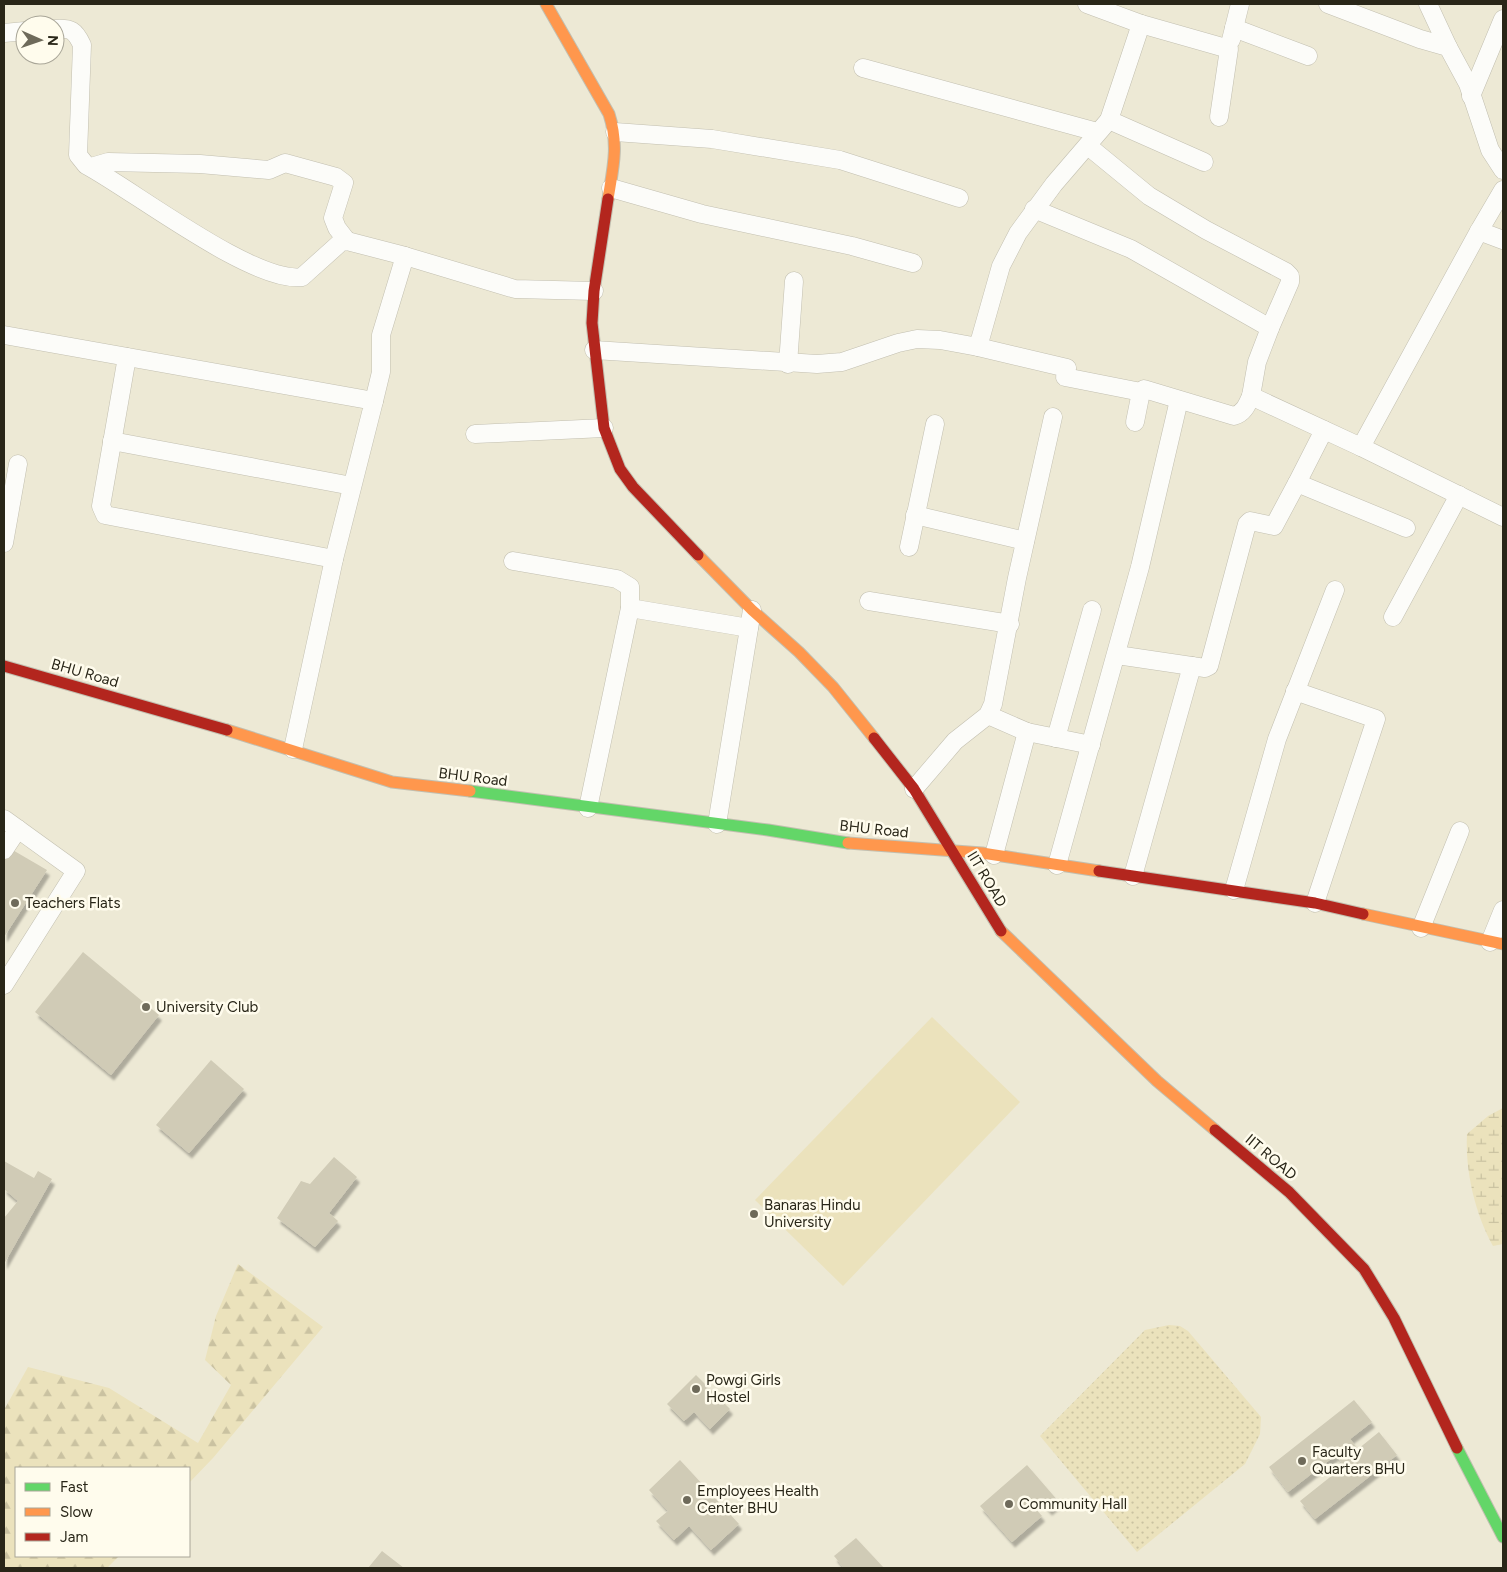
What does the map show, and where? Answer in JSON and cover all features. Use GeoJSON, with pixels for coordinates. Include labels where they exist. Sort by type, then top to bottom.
{"type":"FeatureCollection","features":[{"type":"Feature","properties":{"kind":"street"},"geometry":{"type":"LineString","coordinates":[[548,4],[609,114],[615,132],[712,139],[840,160],[959,198]]}},
{"type":"Feature","properties":{"kind":"street"},"geometry":{"type":"LineString","coordinates":[[1087,4],[1141,24],[1229,49]]}},
{"type":"Feature","properties":{"kind":"street"},"geometry":{"type":"LineString","coordinates":[[1219,117],[1229,49],[1240,4]]}},
{"type":"Feature","properties":{"kind":"street"},"geometry":{"type":"LineString","coordinates":[[1328,4],[1420,40],[1448,47]]}},
{"type":"Feature","properties":{"kind":"street"},"geometry":{"type":"LineString","coordinates":[[1428,4],[1468,84],[1490,150],[1503,170]]}},
{"type":"Feature","properties":{"kind":"street"},"geometry":{"type":"LineString","coordinates":[[1471,96],[1503,18]]}},
{"type":"Feature","properties":{"kind":"street"},"geometry":{"type":"LineString","coordinates":[[978,347],[1001,266],[1018,232],[1034,209],[1098,133],[1141,24]]}},
{"type":"Feature","properties":{"kind":"street"},"geometry":{"type":"LineString","coordinates":[[65,28],[69,28],[77,34],[82,45],[78,155],[80,160],[229,254],[282,276],[302,277],[341,242],[348,241],[516,289],[594,291]]}},
{"type":"Feature","properties":{"kind":"street"},"geometry":{"type":"LineString","coordinates":[[1234,28],[1308,56]]}},
{"type":"Feature","properties":{"kind":"street"},"geometry":{"type":"LineString","coordinates":[[863,68],[1204,162]]}},
{"type":"Feature","properties":{"kind":"street","name":"IIT ROAD"},"geometry":{"type":"LineString","coordinates":[[615,132],[616,150],[594,291],[592,323],[604,428],[620,469],[633,487],[752,610],[800,652],[834,687],[914,788],[1002,933],[1157,1082],[1289,1192],[1364,1269],[1394,1318],[1474,1483],[1503,1537]]}},
{"type":"Feature","properties":{"kind":"street"},"geometry":{"type":"LineString","coordinates":[[1098,133],[1149,196],[1206,230],[1286,272],[1290,276],[1290,282],[1258,362],[1251,396],[1245,410],[1234,416],[1144,389],[1141,392],[1134,422]]}},
{"type":"Feature","properties":{"kind":"street"},"geometry":{"type":"LineString","coordinates":[[91,167],[118,162],[200,164],[269,170],[285,163],[336,177],[344,183],[333,218],[334,223],[348,241]]}},
{"type":"Feature","properties":{"kind":"street"},"geometry":{"type":"LineString","coordinates":[[611,188],[702,214],[852,246],[913,263]]}},
{"type":"Feature","properties":{"kind":"street"},"geometry":{"type":"LineString","coordinates":[[1361,447],[1478,230],[1503,190]]}},
{"type":"Feature","properties":{"kind":"street"},"geometry":{"type":"LineString","coordinates":[[1034,209],[1131,249],[1270,328]]}},
{"type":"Feature","properties":{"kind":"street"},"geometry":{"type":"LineString","coordinates":[[1478,230],[1503,240]]}},
{"type":"Feature","properties":{"kind":"street"},"geometry":{"type":"LineString","coordinates":[[293,749],[334,558],[374,402],[380,372],[381,335],[405,256]]}},
{"type":"Feature","properties":{"kind":"street"},"geometry":{"type":"LineString","coordinates":[[788,364],[794,281]]}},
{"type":"Feature","properties":{"kind":"street"},"geometry":{"type":"LineString","coordinates":[[4,335],[374,402]]}},
{"type":"Feature","properties":{"kind":"street"},"geometry":{"type":"LineString","coordinates":[[594,350],[788,364],[842,362],[898,343],[917,339],[940,340],[978,347],[1066,373],[1141,392]]}},
{"type":"Feature","properties":{"kind":"street"},"geometry":{"type":"LineString","coordinates":[[127,357],[101,506],[105,515],[334,558]]}},
{"type":"Feature","properties":{"kind":"street"},"geometry":{"type":"LineString","coordinates":[[1251,396],[1361,447],[1503,517]]}},
{"type":"Feature","properties":{"kind":"street"},"geometry":{"type":"LineString","coordinates":[[1057,866],[1117,655],[1140,567],[1179,400]]}},
{"type":"Feature","properties":{"kind":"street"},"geometry":{"type":"LineString","coordinates":[[914,788],[955,741],[988,715],[993,704],[1025,541],[1053,418]]}},
{"type":"Feature","properties":{"kind":"street"},"geometry":{"type":"LineString","coordinates":[[909,547],[934,424]]}},
{"type":"Feature","properties":{"kind":"street"},"geometry":{"type":"LineString","coordinates":[[476,434],[604,428]]}},
{"type":"Feature","properties":{"kind":"street"},"geometry":{"type":"LineString","coordinates":[[1117,655],[1205,668],[1212,661],[1247,524],[1250,521],[1255,521],[1274,526],[1324,430]]}},
{"type":"Feature","properties":{"kind":"street"},"geometry":{"type":"LineString","coordinates":[[112,441],[352,486]]}},
{"type":"Feature","properties":{"kind":"street"},"geometry":{"type":"LineString","coordinates":[[4,543],[18,464]]}},
{"type":"Feature","properties":{"kind":"street"},"geometry":{"type":"LineString","coordinates":[[1297,483],[1406,528]]}},
{"type":"Feature","properties":{"kind":"street"},"geometry":{"type":"LineString","coordinates":[[1393,617],[1459,495]]}},
{"type":"Feature","properties":{"kind":"street"},"geometry":{"type":"LineString","coordinates":[[915,515],[1025,541]]}},
{"type":"Feature","properties":{"kind":"street"},"geometry":{"type":"LineString","coordinates":[[513,561],[624,582],[630,587],[630,608],[588,808]]}},
{"type":"Feature","properties":{"kind":"street"},"geometry":{"type":"LineString","coordinates":[[1234,890],[1277,738],[1334,590]]}},
{"type":"Feature","properties":{"kind":"street"},"geometry":{"type":"LineString","coordinates":[[869,601],[1010,624]]}},
{"type":"Feature","properties":{"kind":"street"},"geometry":{"type":"LineString","coordinates":[[630,608],[749,628]]}},
{"type":"Feature","properties":{"kind":"street"},"geometry":{"type":"LineString","coordinates":[[717,824],[752,610]]}},
{"type":"Feature","properties":{"kind":"street"},"geometry":{"type":"LineString","coordinates":[[1056,738],[1092,610]]}},
{"type":"Feature","properties":{"kind":"street","name":"BHU Road"},"geometry":{"type":"LineString","coordinates":[[4,666],[293,749],[392,782],[536,799],[588,808],[855,844],[994,855],[1057,866],[1316,903],[1422,928],[1497,943]]}},
{"type":"Feature","properties":{"kind":"street"},"geometry":{"type":"LineString","coordinates":[[1133,876],[1192,666]]}},
{"type":"Feature","properties":{"kind":"street"},"geometry":{"type":"LineString","coordinates":[[1295,691],[1376,719],[1316,903]]}},
{"type":"Feature","properties":{"kind":"street"},"geometry":{"type":"LineString","coordinates":[[988,715],[1027,732],[1091,745]]}},
{"type":"Feature","properties":{"kind":"street"},"geometry":{"type":"LineString","coordinates":[[994,855],[1027,732]]}},
{"type":"Feature","properties":{"kind":"street"},"geometry":{"type":"LineString","coordinates":[[4,850],[11,824],[76,871],[4,985]]}},
{"type":"Feature","properties":{"kind":"street"},"geometry":{"type":"LineString","coordinates":[[1422,928],[1460,831]]}},
{"type":"Feature","properties":{"kind":"street"},"geometry":{"type":"LineString","coordinates":[[1497,943],[1503,910]]}},
{"type":"Feature","properties":{"kind":"green space"},"geometry":{"type":"Polygon","coordinates":[[[932,1017],[1020,1102],[843,1286],[755,1200],[932,1017]]]}},
{"type":"Feature","properties":{"kind":"green space"},"geometry":{"type":"Polygon","coordinates":[[[1503,1108],[1503,1244],[1493,1246],[1481,1220],[1472,1192],[1467,1134],[1488,1116],[1503,1108]]]}},
{"type":"Feature","properties":{"kind":"green space"},"geometry":{"type":"Polygon","coordinates":[[[238,1264],[323,1327],[213,1458],[190,1482],[190,1467],[15,1467],[15,1557],[118,1557],[107,1568],[4,1568],[4,1410],[28,1367],[109,1388],[198,1443],[231,1385],[205,1360],[216,1316],[238,1264]]]}},
{"type":"Feature","properties":{"kind":"green space"},"geometry":{"type":"Polygon","coordinates":[[[1169,1325],[1180,1326],[1188,1331],[1261,1417],[1260,1434],[1245,1464],[1137,1552],[1040,1436],[1145,1330],[1169,1325]]]}},
{"type":"Feature","properties":{"kind":"building","name":"Teachers Flats"},"geometry":{"type":"Polygon","coordinates":[[[4,845],[47,870],[4,937],[4,845]]]}},
{"type":"Feature","properties":{"kind":"building"},"geometry":{"type":"Polygon","coordinates":[[[83,952],[159,1015],[111,1075],[35,1012],[83,952]]]}},
{"type":"Feature","properties":{"kind":"building"},"geometry":{"type":"Polygon","coordinates":[[[211,1060],[244,1089],[189,1153],[156,1125],[211,1060]]]}},
{"type":"Feature","properties":{"kind":"building"},"geometry":{"type":"Polygon","coordinates":[[[334,1157],[357,1177],[329,1213],[338,1221],[315,1247],[277,1218],[301,1181],[310,1184],[334,1157]]]}},
{"type":"Feature","properties":{"kind":"building"},"geometry":{"type":"Polygon","coordinates":[[[4,1161],[34,1178],[38,1171],[52,1179],[4,1264],[4,1218],[18,1201],[4,1189],[4,1161]]]}},
{"type":"Feature","properties":{"kind":"building","name":"Powgi Girls Hostel"},"geometry":{"type":"Polygon","coordinates":[[[696,1375],[730,1409],[710,1429],[694,1412],[684,1421],[667,1404],[696,1375]]]}},
{"type":"Feature","properties":{"kind":"building","name":"Faculty Quarters BHU"},"geometry":{"type":"Polygon","coordinates":[[[1354,1400],[1372,1422],[1350,1439],[1358,1449],[1379,1432],[1397,1455],[1315,1519],[1300,1501],[1344,1466],[1336,1455],[1288,1492],[1269,1467],[1354,1400]]]}},
{"type":"Feature","properties":{"kind":"building","name":"Employees Health Center BHU"},"geometry":{"type":"Polygon","coordinates":[[[680,1460],[739,1524],[711,1550],[689,1526],[674,1540],[656,1521],[668,1511],[649,1490],[680,1460]]]}},
{"type":"Feature","properties":{"kind":"building","name":"Community Hall"},"geometry":{"type":"Polygon","coordinates":[[[1027,1465],[1059,1502],[1049,1510],[1040,1500],[1033,1506],[1042,1516],[1012,1542],[980,1506],[1027,1465]]]}},
{"type":"Feature","properties":{"kind":"building"},"geometry":{"type":"Polygon","coordinates":[[[856,1538],[884,1568],[844,1568],[834,1556],[856,1538]]]}},
{"type":"Feature","properties":{"kind":"building"},"geometry":{"type":"Polygon","coordinates":[[[382,1551],[404,1568],[368,1568],[382,1551]]]}},
{"type":"Feature","properties":{"kind":"traffic: fast"},"geometry":{"type":"LineString","coordinates":[[470,791],[768,830],[848,843]]}},
{"type":"Feature","properties":{"kind":"traffic: fast"},"geometry":{"type":"LineString","coordinates":[[1457,1448],[1503,1537]]}},
{"type":"Feature","properties":{"kind":"traffic: slow"},"geometry":{"type":"LineString","coordinates":[[546,4],[609,114],[614,136],[614,146],[608,199]]}},
{"type":"Feature","properties":{"kind":"traffic: slow"},"geometry":{"type":"LineString","coordinates":[[698,555],[752,610],[799,652],[833,687],[874,738]]}},
{"type":"Feature","properties":{"kind":"traffic: slow"},"geometry":{"type":"LineString","coordinates":[[227,730],[392,782],[470,791]]}},
{"type":"Feature","properties":{"kind":"traffic: slow"},"geometry":{"type":"LineString","coordinates":[[848,843],[982,853],[1099,871]]}},
{"type":"Feature","properties":{"kind":"traffic: slow"},"geometry":{"type":"LineString","coordinates":[[1363,914],[1503,944]]}},
{"type":"Feature","properties":{"kind":"traffic: slow"},"geometry":{"type":"LineString","coordinates":[[1001,931],[1157,1081],[1215,1130]]}},
{"type":"Feature","properties":{"kind":"traffic: jam"},"geometry":{"type":"LineString","coordinates":[[608,199],[594,291],[592,323],[604,428],[620,469],[633,487],[698,555]]}},
{"type":"Feature","properties":{"kind":"traffic: jam"},"geometry":{"type":"LineString","coordinates":[[4,666],[227,730]]}},
{"type":"Feature","properties":{"kind":"traffic: jam"},"geometry":{"type":"LineString","coordinates":[[874,738],[914,789],[1001,931]]}},
{"type":"Feature","properties":{"kind":"traffic: jam"},"geometry":{"type":"LineString","coordinates":[[1099,871],[1315,903],[1363,914]]}},
{"type":"Feature","properties":{"kind":"traffic: jam"},"geometry":{"type":"LineString","coordinates":[[1215,1130],[1289,1192],[1364,1269],[1394,1318],[1457,1448]]}},
{"type":"Feature","properties":{"kind":"place","name":"Teachers Flats"},"geometry":{"type":"Point","coordinates":[15,903]}},
{"type":"Feature","properties":{"kind":"place","name":"University Club"},"geometry":{"type":"Point","coordinates":[146,1007]}},
{"type":"Feature","properties":{"kind":"place","name":"Banaras Hindu University"},"geometry":{"type":"Point","coordinates":[754,1214]}},
{"type":"Feature","properties":{"kind":"place","name":"Powgi Girls Hostel"},"geometry":{"type":"Point","coordinates":[696,1389]}},
{"type":"Feature","properties":{"kind":"place","name":"Faculty Quarters BHU"},"geometry":{"type":"Point","coordinates":[1302,1461]}},
{"type":"Feature","properties":{"kind":"place","name":"Employees Health Center BHU"},"geometry":{"type":"Point","coordinates":[687,1500]}},
{"type":"Feature","properties":{"kind":"place","name":"Community Hall"},"geometry":{"type":"Point","coordinates":[1009,1504]}}]}
